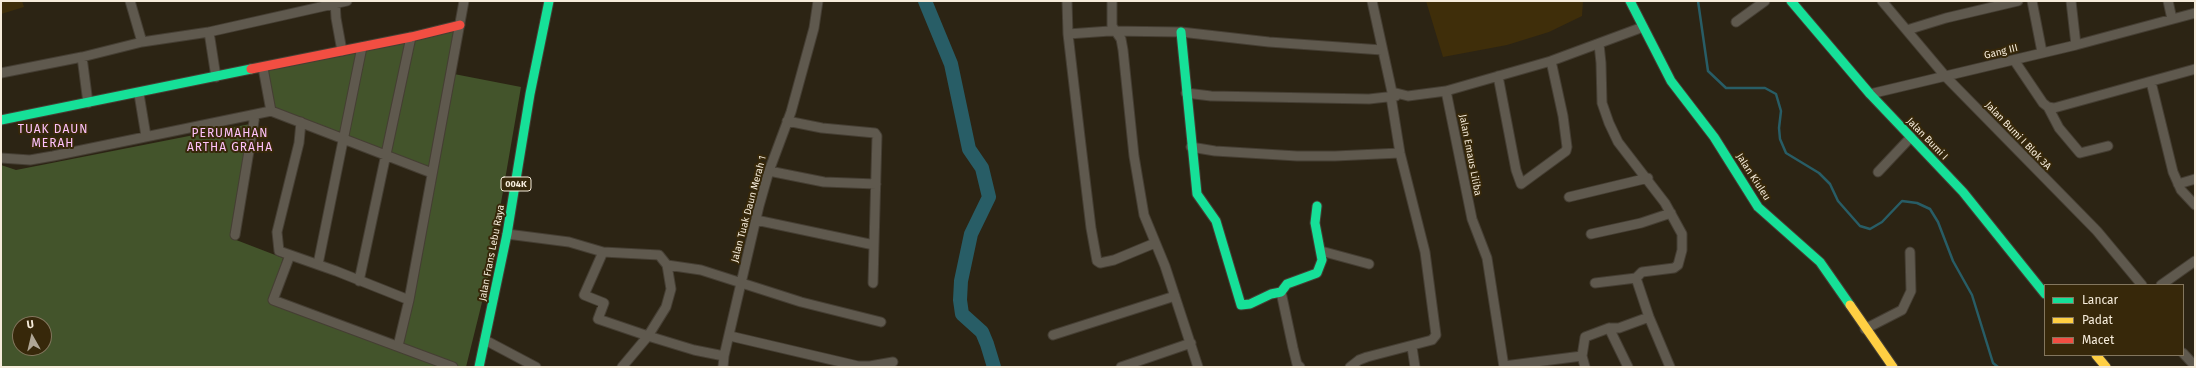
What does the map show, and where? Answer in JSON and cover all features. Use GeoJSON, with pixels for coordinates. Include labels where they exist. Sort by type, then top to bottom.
{"type":"FeatureCollection","features":[{"type":"Feature","properties":{"kind":"street"},"geometry":{"type":"LineString","coordinates":[[130,1],[142,42]]}},
{"type":"Feature","properties":{"kind":"street"},"geometry":{"type":"LineString","coordinates":[[1,73],[82,58],[142,42],[209,32],[336,2],[347,1]]}},
{"type":"Feature","properties":{"kind":"street"},"geometry":{"type":"LineString","coordinates":[[398,346],[409,300],[464,1]]}},
{"type":"Feature","properties":{"kind":"street","name":"Jalan Frans Lebu Raya"},"geometry":{"type":"LineString","coordinates":[[479,367],[508,234],[530,94],[549,1]]}},
{"type":"Feature","properties":{"kind":"street","name":"Jalan Tuak Daun Merah 1"},"geometry":{"type":"LineString","coordinates":[[723,367],[724,356],[730,336],[756,220],[769,171],[787,121],[814,28],[818,1]]}},
{"type":"Feature","properties":{"kind":"street"},"geometry":{"type":"LineString","coordinates":[[1067,1],[1068,34],[1091,228],[1097,260],[1100,263],[1114,260],[1155,243]]}},
{"type":"Feature","properties":{"kind":"street"},"geometry":{"type":"LineString","coordinates":[[1112,1],[1111,23],[1115,32],[1121,39],[1140,198],[1147,226],[1175,296],[1198,367]]}},
{"type":"Feature","properties":{"kind":"street"},"geometry":{"type":"LineString","coordinates":[[1350,367],[1358,360],[1412,347],[1432,340],[1436,335],[1425,252],[1400,153],[1395,96],[1390,89],[1372,1]]}},
{"type":"Feature","properties":{"kind":"street","name":"Jalan Kiuleu"},"geometry":{"type":"LineString","coordinates":[[1630,1],[1671,81],[1714,137],[1758,207],[1820,262],[1865,329],[1893,367]]}},
{"type":"Feature","properties":{"kind":"street"},"geometry":{"type":"LineString","coordinates":[[1736,22],[1765,1]]}},
{"type":"Feature","properties":{"kind":"street","name":"Jalan Bumi I"},"geometry":{"type":"LineString","coordinates":[[1791,1],[1870,94],[1964,192],[1998,237],[2044,293]]}},
{"type":"Feature","properties":{"kind":"street","name":"Jalan Bumi I Blok 3A"},"geometry":{"type":"LineString","coordinates":[[1882,1],[1946,76],[2097,231],[2141,284]]}},
{"type":"Feature","properties":{"kind":"street"},"geometry":{"type":"LineString","coordinates":[[1907,30],[1946,18],[2018,1]]}},
{"type":"Feature","properties":{"kind":"street"},"geometry":{"type":"LineString","coordinates":[[2032,1],[2042,52]]}},
{"type":"Feature","properties":{"kind":"street"},"geometry":{"type":"LineString","coordinates":[[2071,1],[2076,45]]}},
{"type":"Feature","properties":{"kind":"street"},"geometry":{"type":"LineString","coordinates":[[2168,1],[2172,19]]}},
{"type":"Feature","properties":{"kind":"street"},"geometry":{"type":"LineString","coordinates":[[336,2],[336,18],[342,51]]}},
{"type":"Feature","properties":{"kind":"street","name":"Gang III"},"geometry":{"type":"LineString","coordinates":[[1870,94],[2076,45],[2195,13]]}},
{"type":"Feature","properties":{"kind":"street"},"geometry":{"type":"LineString","coordinates":[[1,120],[139,94],[411,37],[460,25]]}},
{"type":"Feature","properties":{"kind":"street"},"geometry":{"type":"LineString","coordinates":[[1186,94],[1211,96],[1361,99],[1408,96],[1446,91],[1551,61],[1643,27]]}},
{"type":"Feature","properties":{"kind":"street"},"geometry":{"type":"LineString","coordinates":[[209,32],[216,77]]}},
{"type":"Feature","properties":{"kind":"street"},"geometry":{"type":"LineString","coordinates":[[1068,34],[1181,32],[1269,42],[1382,50]]}},
{"type":"Feature","properties":{"kind":"street"},"geometry":{"type":"LineString","coordinates":[[1181,32],[1191,147],[1197,194],[1216,222],[1241,305],[1246,306],[1271,294],[1281,292],[1287,284],[1317,273],[1321,266],[1321,252],[1315,223],[1317,206]]}},
{"type":"Feature","properties":{"kind":"street"},"geometry":{"type":"LineString","coordinates":[[359,280],[411,37]]}},
{"type":"Feature","properties":{"kind":"street"},"geometry":{"type":"LineString","coordinates":[[1595,283],[1636,278],[1642,272],[1674,268],[1678,265],[1683,240],[1681,230],[1648,178],[1618,142],[1604,110],[1598,44]]}},
{"type":"Feature","properties":{"kind":"street"},"geometry":{"type":"LineString","coordinates":[[318,264],[362,47]]}},
{"type":"Feature","properties":{"kind":"street"},"geometry":{"type":"LineString","coordinates":[[82,58],[88,103]]}},
{"type":"Feature","properties":{"kind":"street"},"geometry":{"type":"LineString","coordinates":[[2014,60],[2043,103],[2048,107],[2059,128],[2080,153],[2108,146]]}},
{"type":"Feature","properties":{"kind":"street"},"geometry":{"type":"LineString","coordinates":[[1498,76],[1516,170],[1521,184],[1566,151],[1567,147],[1563,116],[1551,61]]}},
{"type":"Feature","properties":{"kind":"street"},"geometry":{"type":"LineString","coordinates":[[263,68],[271,111]]}},
{"type":"Feature","properties":{"kind":"street"},"geometry":{"type":"LineString","coordinates":[[2048,107],[2054,108],[2195,69]]}},
{"type":"Feature","properties":{"kind":"street"},"geometry":{"type":"LineString","coordinates":[[2151,82],[2178,184],[2195,205]]}},
{"type":"Feature","properties":{"kind":"street","name":"Jalan Emaus Liliba"},"geometry":{"type":"LineString","coordinates":[[1446,91],[1472,219],[1486,258],[1504,366]]}},
{"type":"Feature","properties":{"kind":"street"},"geometry":{"type":"LineString","coordinates":[[139,94],[146,136]]}},
{"type":"Feature","properties":{"kind":"street"},"geometry":{"type":"LineString","coordinates":[[1,158],[30,160],[271,111],[432,173]]}},
{"type":"Feature","properties":{"kind":"street"},"geometry":{"type":"LineString","coordinates":[[235,235],[255,115]]}},
{"type":"Feature","properties":{"kind":"street"},"geometry":{"type":"LineString","coordinates":[[787,121],[822,128],[875,133],[877,136],[873,283]]}},
{"type":"Feature","properties":{"kind":"street"},"geometry":{"type":"LineString","coordinates":[[301,122],[299,144],[277,232],[278,252],[318,264],[409,300]]}},
{"type":"Feature","properties":{"kind":"street"},"geometry":{"type":"LineString","coordinates":[[1878,172],[1911,137]]}},
{"type":"Feature","properties":{"kind":"street"},"geometry":{"type":"LineString","coordinates":[[1191,147],[1215,151],[1297,156],[1400,153]]}},
{"type":"Feature","properties":{"kind":"street"},"geometry":{"type":"LineString","coordinates":[[769,171],[824,182],[876,184]]}},
{"type":"Feature","properties":{"kind":"street"},"geometry":{"type":"LineString","coordinates":[[1569,197],[1648,178]]}},
{"type":"Feature","properties":{"kind":"street"},"geometry":{"type":"LineString","coordinates":[[2178,184],[2195,179]]}},
{"type":"Feature","properties":{"kind":"street"},"geometry":{"type":"LineString","coordinates":[[1591,234],[1641,223],[1671,213]]}},
{"type":"Feature","properties":{"kind":"street"},"geometry":{"type":"LineString","coordinates":[[756,220],[874,245]]}},
{"type":"Feature","properties":{"kind":"street"},"geometry":{"type":"LineString","coordinates":[[508,234],[569,242],[603,252],[659,255],[667,265],[671,289],[666,307],[648,336],[622,367]]}},
{"type":"Feature","properties":{"kind":"street"},"geometry":{"type":"LineString","coordinates":[[603,252],[584,294],[604,303],[598,319],[694,350],[724,356]]}},
{"type":"Feature","properties":{"kind":"street"},"geometry":{"type":"LineString","coordinates":[[1321,252],[1369,264]]}},
{"type":"Feature","properties":{"kind":"street"},"geometry":{"type":"LineString","coordinates":[[1865,329],[1902,310],[1911,291],[1910,252]]}},
{"type":"Feature","properties":{"kind":"street"},"geometry":{"type":"LineString","coordinates":[[290,255],[273,300],[453,367]]}},
{"type":"Feature","properties":{"kind":"street"},"geometry":{"type":"LineString","coordinates":[[2162,284],[2195,261]]}},
{"type":"Feature","properties":{"kind":"street"},"geometry":{"type":"LineString","coordinates":[[667,265],[701,270],[802,302],[880,322]]}},
{"type":"Feature","properties":{"kind":"street"},"geometry":{"type":"LineString","coordinates":[[1636,278],[1649,317],[1670,367]]}},
{"type":"Feature","properties":{"kind":"street"},"geometry":{"type":"LineString","coordinates":[[1281,292],[1297,364],[1300,367]]}},
{"type":"Feature","properties":{"kind":"street"},"geometry":{"type":"LineString","coordinates":[[1053,335],[1175,296]]}},
{"type":"Feature","properties":{"kind":"street"},"geometry":{"type":"LineString","coordinates":[[1585,367],[1582,356],[1586,337],[1609,328],[1619,328],[1649,317]]}},
{"type":"Feature","properties":{"kind":"street"},"geometry":{"type":"LineString","coordinates":[[1609,328],[1628,367]]}},
{"type":"Feature","properties":{"kind":"street"},"geometry":{"type":"LineString","coordinates":[[730,336],[858,366],[870,366],[893,362]]}},
{"type":"Feature","properties":{"kind":"street"},"geometry":{"type":"LineString","coordinates":[[485,340],[536,367]]}},
{"type":"Feature","properties":{"kind":"street"},"geometry":{"type":"LineString","coordinates":[[1121,367],[1191,343]]}},
{"type":"Feature","properties":{"kind":"street"},"geometry":{"type":"LineString","coordinates":[[1412,347],[1415,367]]}},
{"type":"Feature","properties":{"kind":"street"},"geometry":{"type":"LineString","coordinates":[[2184,354],[2195,366]]}},
{"type":"Feature","properties":{"kind":"street"},"geometry":{"type":"LineString","coordinates":[[1504,366],[1582,356]]}},
{"type":"Feature","properties":{"kind":"street"},"geometry":{"type":"LineString","coordinates":[[2097,356],[2106,367]]}},
{"type":"Feature","properties":{"kind":"shaded area"},"geometry":{"type":"Polygon","coordinates":[[[1,1],[22,1],[24,7],[1,14],[1,1]]]}},
{"type":"Feature","properties":{"kind":"shaded area"},"geometry":{"type":"Polygon","coordinates":[[[1426,1],[1583,1],[1582,16],[1549,32],[1507,45],[1443,57],[1426,1]]]}},
{"type":"Feature","properties":{"kind":"green space"},"geometry":{"type":"Polygon","coordinates":[[[455,31],[431,169],[274,109],[268,70],[455,31]]]}},
{"type":"Feature","properties":{"kind":"green space"},"geometry":{"type":"Polygon","coordinates":[[[454,74],[521,87],[488,278],[466,367],[460,367],[402,345],[454,74]]]}},
{"type":"Feature","properties":{"kind":"green space"},"geometry":{"type":"Polygon","coordinates":[[[250,124],[231,238],[283,258],[270,301],[446,367],[1,367],[1,165],[16,170],[250,124]]]}},
{"type":"Feature","properties":{"kind":"waterway"},"geometry":{"type":"LineString","coordinates":[[925,1],[951,64],[969,149],[982,168],[989,197],[971,234],[961,281],[960,300],[962,314],[982,332],[994,367]]}},
{"type":"Feature","properties":{"kind":"waterway"},"geometry":{"type":"LineString","coordinates":[[1698,1],[1708,71],[1726,88],[1765,88],[1776,94],[1781,111],[1779,128],[1780,139],[1786,153],[1819,173],[1830,184],[1838,201],[1860,226],[1870,229],[1882,222],[1902,201],[1917,203],[1930,209],[1938,222],[1953,261],[1972,295],[1993,363],[1998,367]]}},
{"type":"Feature","properties":{"kind":"traffic: fast"},"geometry":{"type":"LineString","coordinates":[[479,367],[507,234],[530,94],[549,1]]}},
{"type":"Feature","properties":{"kind":"traffic: fast"},"geometry":{"type":"LineString","coordinates":[[1630,1],[1671,81],[1714,137],[1758,207],[1820,262],[1850,305]]}},
{"type":"Feature","properties":{"kind":"traffic: fast"},"geometry":{"type":"LineString","coordinates":[[1791,1],[1870,94],[1963,192],[2044,293]]}},
{"type":"Feature","properties":{"kind":"traffic: fast"},"geometry":{"type":"LineString","coordinates":[[1181,32],[1197,194],[1216,221],[1241,305],[1250,304],[1271,294],[1281,292],[1287,284],[1317,273],[1322,260],[1315,223],[1317,206]]}},
{"type":"Feature","properties":{"kind":"traffic: fast"},"geometry":{"type":"LineString","coordinates":[[1,120],[251,69]]}},
{"type":"Feature","properties":{"kind":"traffic: slow"},"geometry":{"type":"LineString","coordinates":[[1850,305],[1893,367]]}},
{"type":"Feature","properties":{"kind":"traffic: slow"},"geometry":{"type":"LineString","coordinates":[[2097,356],[2106,367]]}},
{"type":"Feature","properties":{"kind":"traffic: jam"},"geometry":{"type":"LineString","coordinates":[[251,69],[411,37],[460,25]]}},
{"type":"Feature","properties":{"kind":"district","name":"TUAK DAUN MERAH"},"geometry":{"type":"Point","coordinates":[53,137]}},
{"type":"Feature","properties":{"kind":"district","name":"PERUMAHAN ARTHA GRAHA"},"geometry":{"type":"Point","coordinates":[230,141]}}]}
